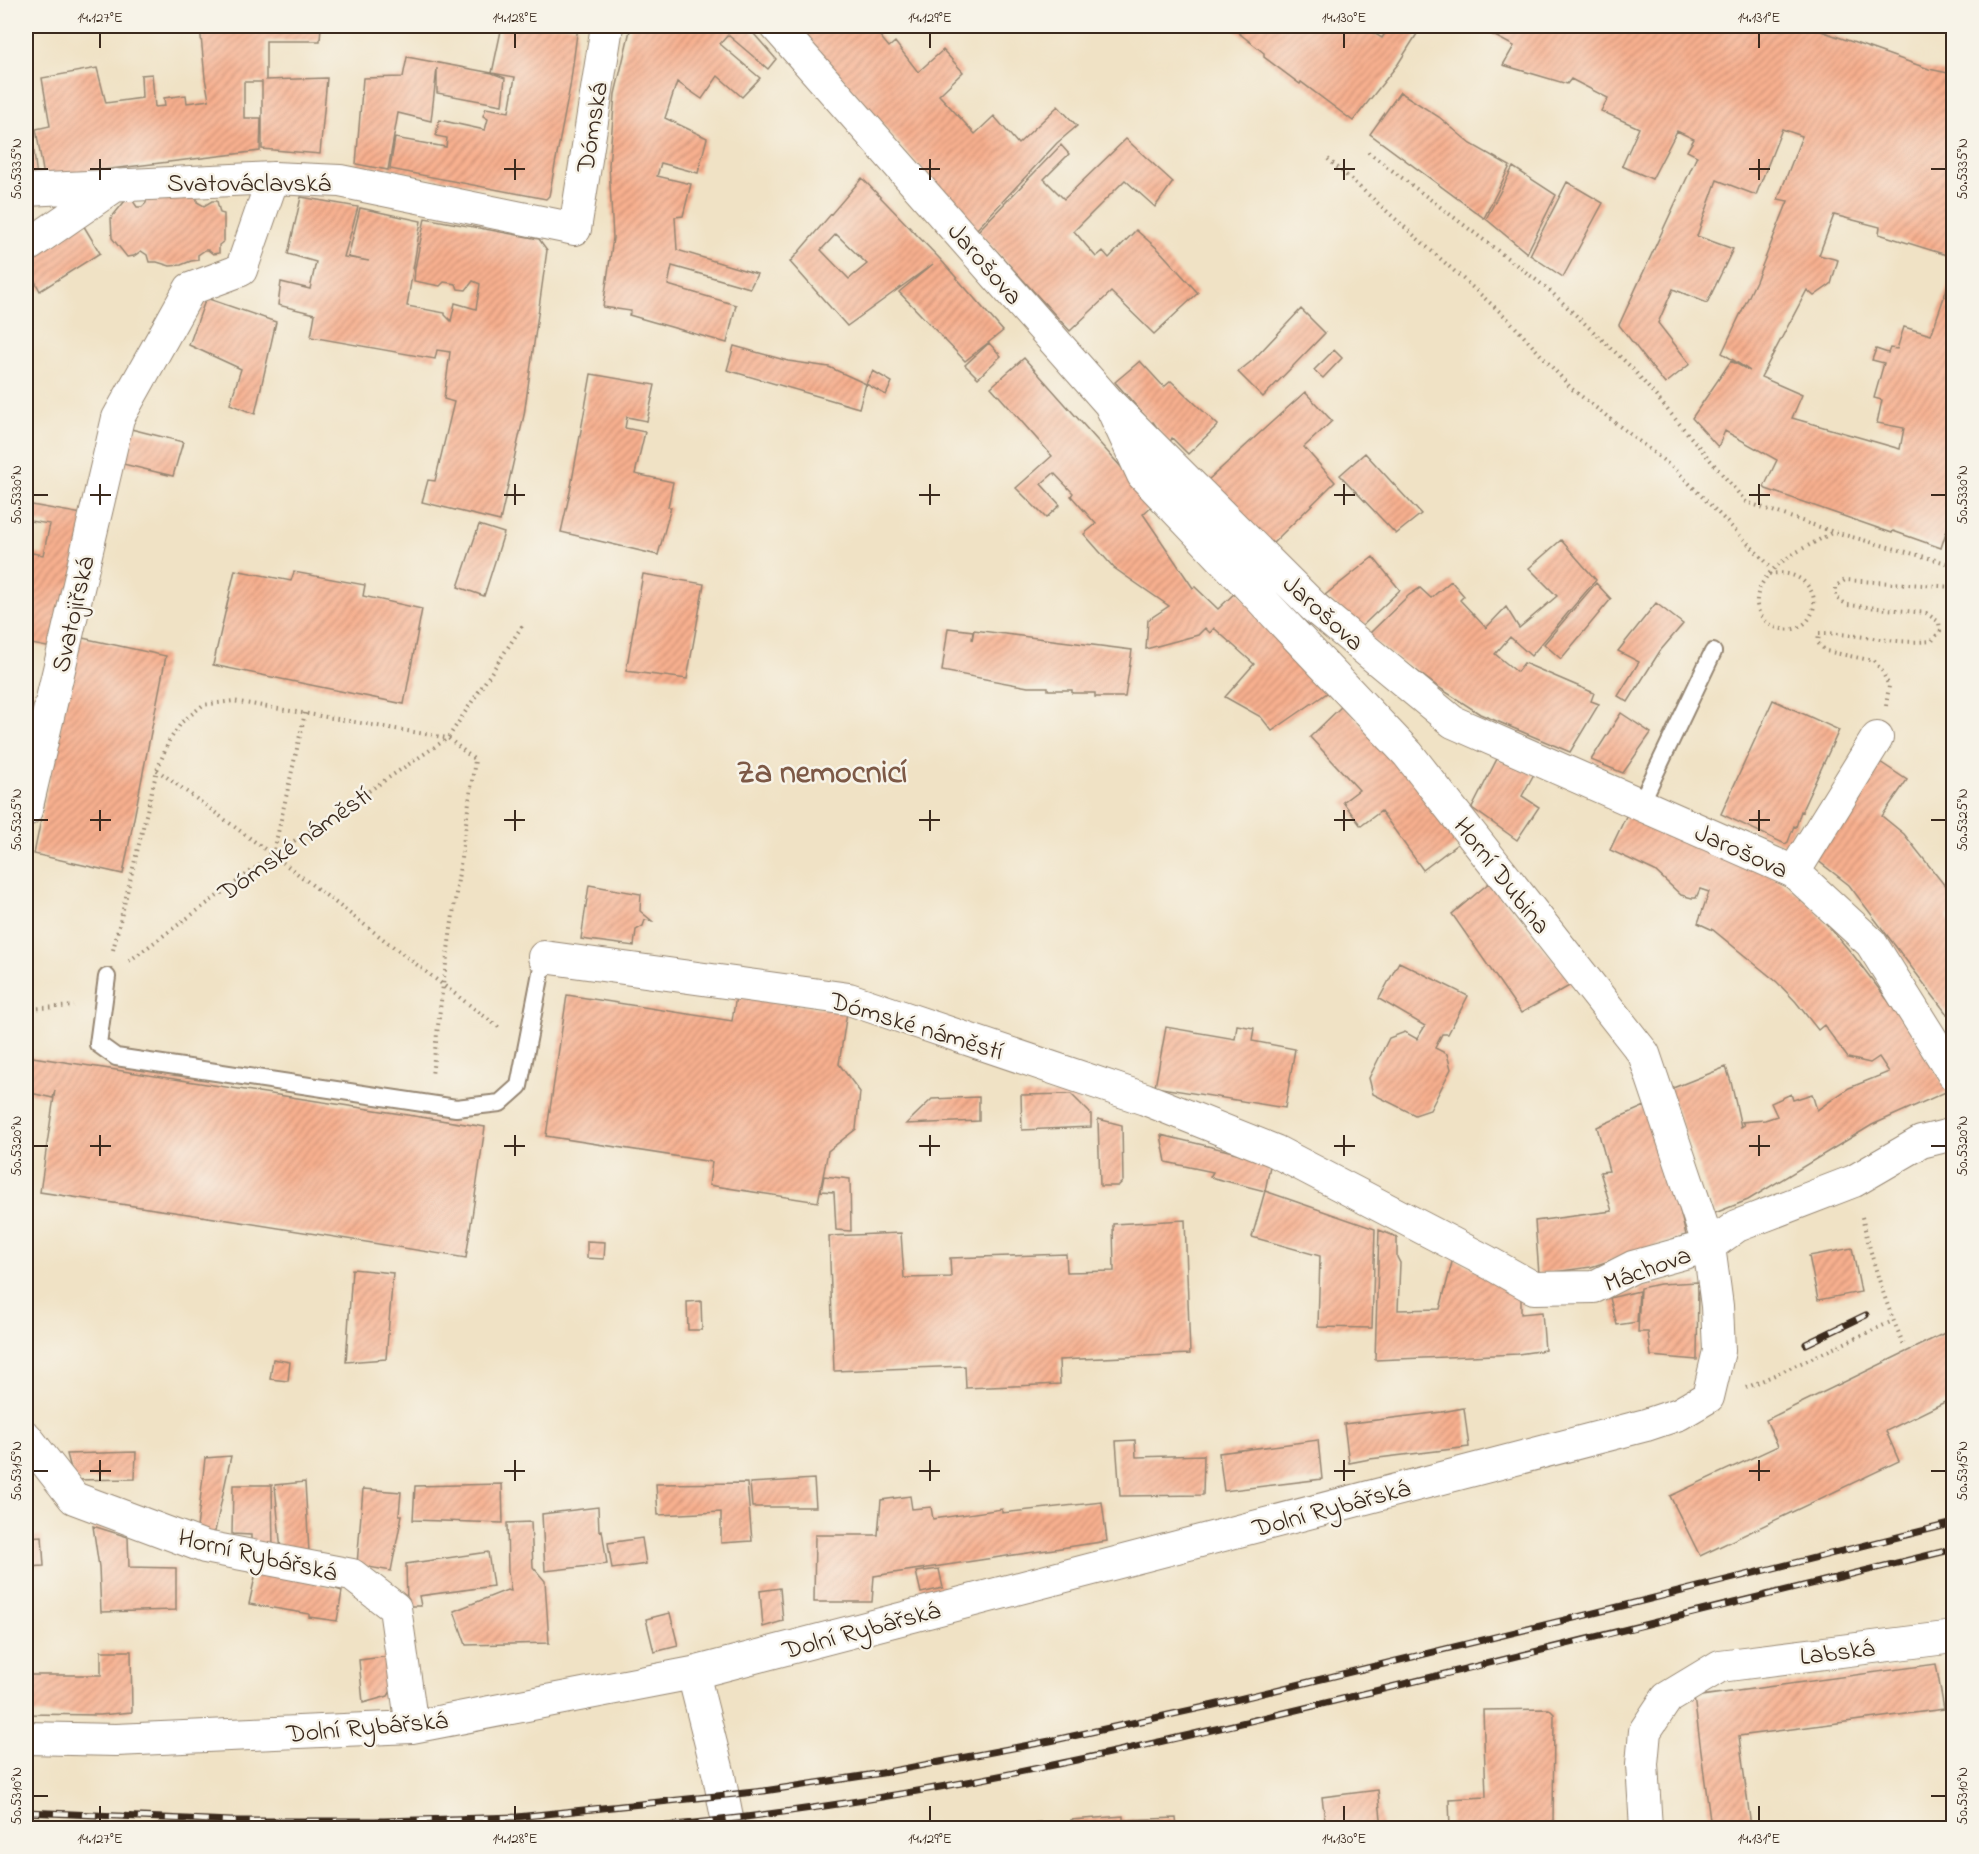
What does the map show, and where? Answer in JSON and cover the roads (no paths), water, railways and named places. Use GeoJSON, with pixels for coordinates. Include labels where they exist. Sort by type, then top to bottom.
{"type":"FeatureCollection","features":[{"type":"Feature","properties":{"kind":"street","name":"Dómská"},"geometry":{"type":"LineString","coordinates":[[575,229],[607,26]]}},
{"type":"Feature","properties":{"kind":"street","name":"Jarošova"},"geometry":{"type":"LineString","coordinates":[[776,26],[1110,404],[1315,608],[1453,722],[1794,872],[1871,943],[1953,1075]]}},
{"type":"Feature","properties":{"kind":"street","name":"Svatováclavská"},"geometry":{"type":"LineString","coordinates":[[26,190],[273,178],[340,181],[575,229]]}},
{"type":"Feature","properties":{"kind":"street","name":"Svatojiřská"},"geometry":{"type":"LineString","coordinates":[[26,810],[118,418],[190,289],[241,270],[273,178]]}},
{"type":"Feature","properties":{"kind":"street"},"geometry":{"type":"LineString","coordinates":[[26,247],[116,184]]}},
{"type":"Feature","properties":{"kind":"street","name":"Horní Dubina"},"geometry":{"type":"LineString","coordinates":[[1110,404],[1143,475],[1408,754],[1644,1054],[1710,1246],[1717,1306],[1719,1351],[1708,1397],[1679,1414]]}},
{"type":"Feature","properties":{"kind":"street"},"geometry":{"type":"LineString","coordinates":[[1794,872],[1877,738]]}},
{"type":"Feature","properties":{"kind":"street","name":"Dómské náměstí"},"geometry":{"type":"LineString","coordinates":[[544,957],[849,999],[1144,1099],[1275,1151]]}},
{"type":"Feature","properties":{"kind":"street","name":"Máchova"},"geometry":{"type":"LineString","coordinates":[[1275,1151],[1534,1288],[1594,1287],[1633,1267],[1710,1246],[1737,1226],[1854,1181],[1921,1142],[1953,1134]]}},
{"type":"Feature","properties":{"kind":"street","name":"Dolní Rybářská"},"geometry":{"type":"LineString","coordinates":[[26,1738],[116,1740],[412,1727],[693,1673],[1646,1425],[1679,1414]]}},
{"type":"Feature","properties":{"kind":"street","name":"Horní Rybářská"},"geometry":{"type":"LineString","coordinates":[[26,1437],[74,1498],[205,1547],[352,1575],[395,1608],[412,1727]]}},
{"type":"Feature","properties":{"kind":"street","name":"Labská"},"geometry":{"type":"LineString","coordinates":[[1646,1828],[1642,1764],[1645,1731],[1667,1698],[1720,1666],[1953,1637]]}},
{"type":"Feature","properties":{"kind":"street"},"geometry":{"type":"LineString","coordinates":[[693,1673],[719,1776],[729,1828]]}},
{"type":"Feature","properties":{"kind":"lane"},"geometry":{"type":"LineString","coordinates":[[1640,805],[1713,652]]}},
{"type":"Feature","properties":{"kind":"lane"},"geometry":{"type":"LineString","coordinates":[[107,977],[98,1044],[116,1057],[456,1108],[500,1103],[519,1086],[544,957]]}},
{"type":"Feature","properties":{"kind":"railway"},"geometry":{"type":"LineString","coordinates":[[1806,1344],[1866,1315]]}},
{"type":"Feature","properties":{"kind":"railway"},"geometry":{"type":"LineString","coordinates":[[26,1812],[231,1821],[384,1821],[517,1817],[764,1791],[882,1773],[1050,1741],[1214,1705],[1954,1523]]}},
{"type":"Feature","properties":{"kind":"railway"},"geometry":{"type":"LineString","coordinates":[[643,1828],[827,1806],[919,1791],[1100,1755],[1281,1714],[1954,1549]]}},
{"type":"Feature","properties":{"kind":"district","name":"Za nemocnicí"},"geometry":{"type":"Point","coordinates":[822,771]}}]}
